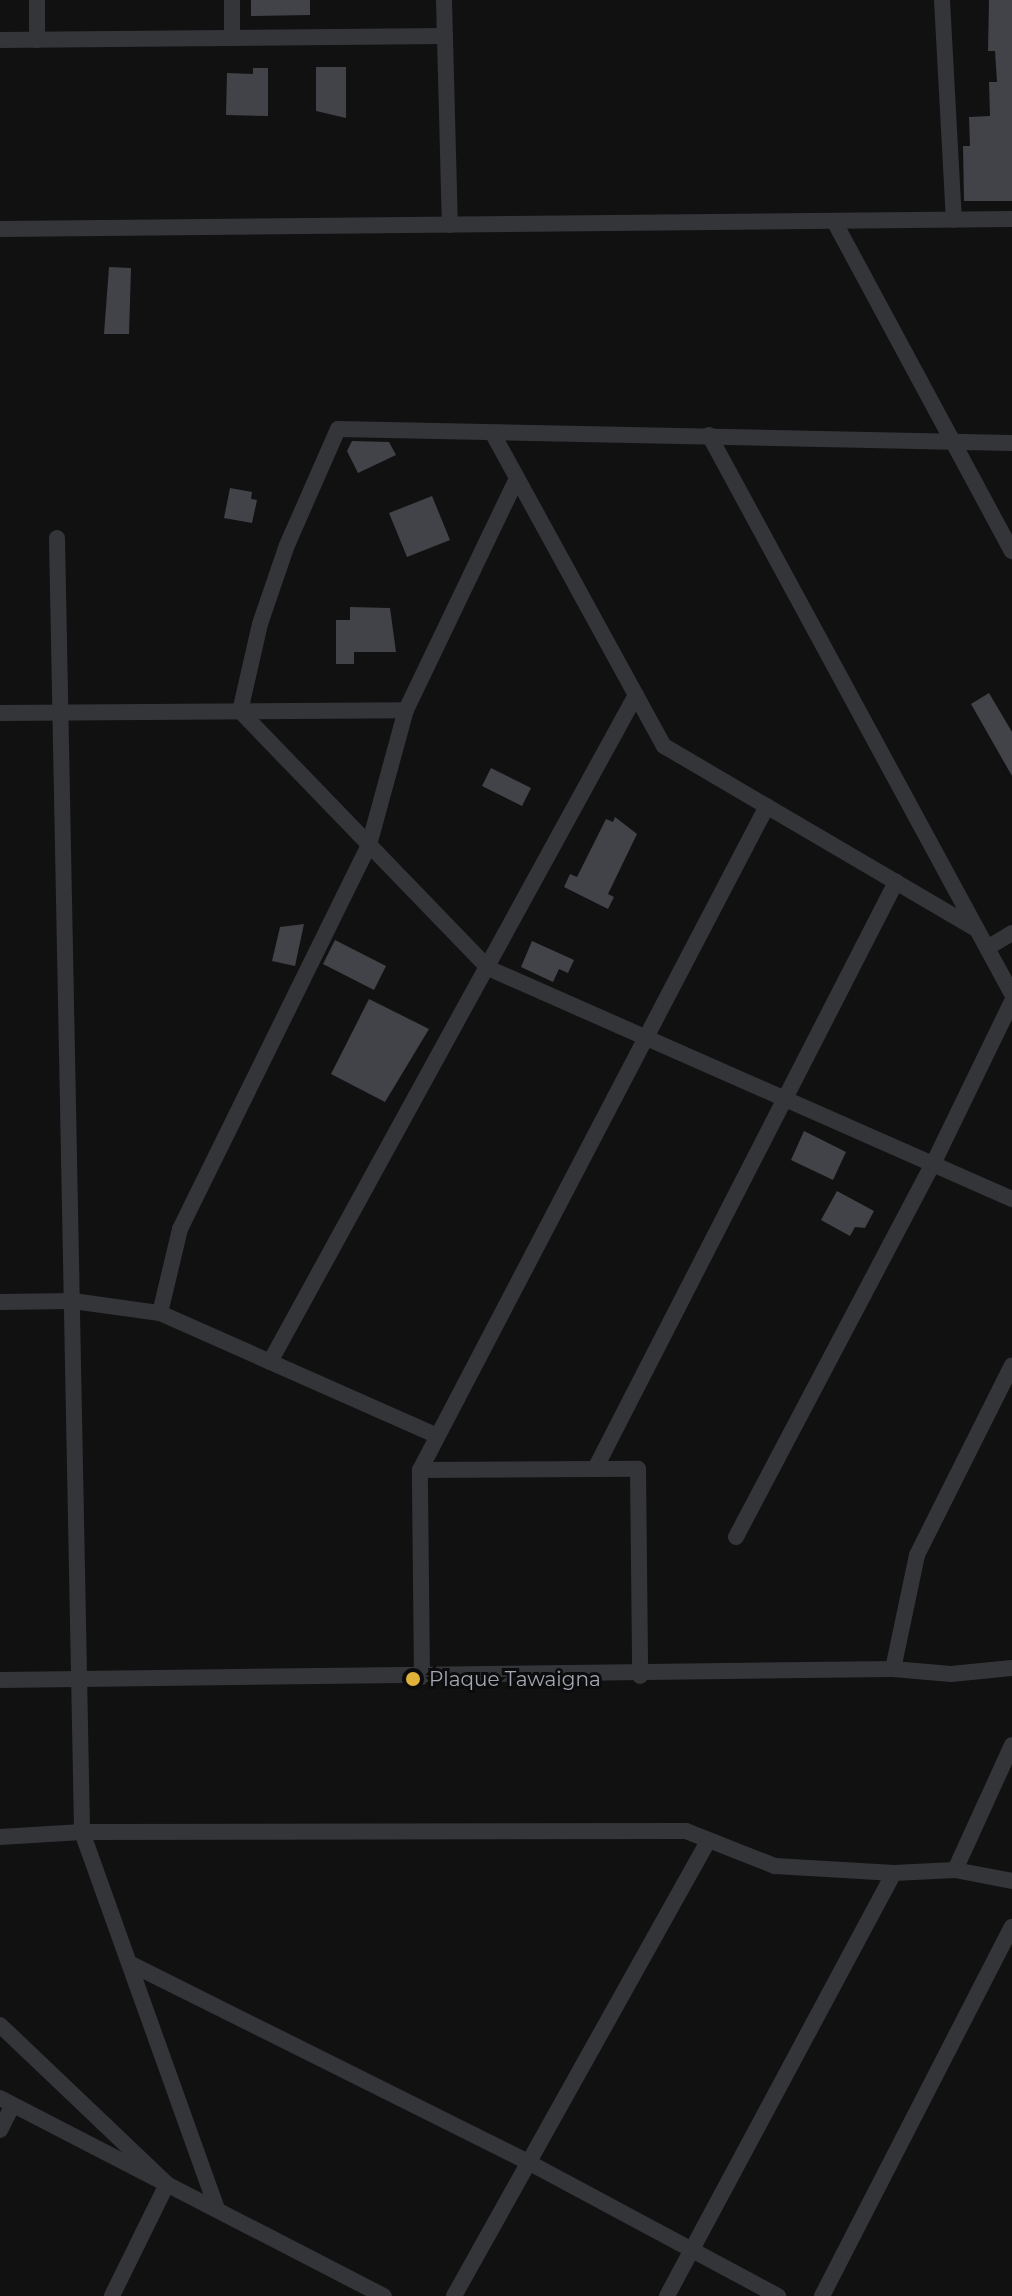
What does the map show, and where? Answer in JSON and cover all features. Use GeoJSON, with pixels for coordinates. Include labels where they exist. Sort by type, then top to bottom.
{"type":"FeatureCollection","features":[{"type":"Feature","properties":{"kind":"street"},"geometry":{"type":"LineString","coordinates":[[37,0],[37,40]]}},
{"type":"Feature","properties":{"kind":"street"},"geometry":{"type":"LineString","coordinates":[[232,0],[232,38]]}},
{"type":"Feature","properties":{"kind":"street"},"geometry":{"type":"LineString","coordinates":[[444,0],[450,225]]}},
{"type":"Feature","properties":{"kind":"street"},"geometry":{"type":"LineString","coordinates":[[942,0],[954,220]]}},
{"type":"Feature","properties":{"kind":"street"},"geometry":{"type":"LineString","coordinates":[[0,40],[445,36]]}},
{"type":"Feature","properties":{"kind":"street"},"geometry":{"type":"LineString","coordinates":[[0,229],[1012,219]]}},
{"type":"Feature","properties":{"kind":"street"},"geometry":{"type":"LineString","coordinates":[[834,221],[1012,551]]}},
{"type":"Feature","properties":{"kind":"street"},"geometry":{"type":"LineString","coordinates":[[240,711],[283,558],[338,429],[1012,443]]}},
{"type":"Feature","properties":{"kind":"street"},"geometry":{"type":"LineString","coordinates":[[493,434],[664,746],[977,930]]}},
{"type":"Feature","properties":{"kind":"street"},"geometry":{"type":"LineString","coordinates":[[709,435],[1012,994]]}},
{"type":"Feature","properties":{"kind":"street"},"geometry":{"type":"LineString","coordinates":[[160,1313],[180,1229],[369,845],[406,710],[517,478]]}},
{"type":"Feature","properties":{"kind":"street"},"geometry":{"type":"LineString","coordinates":[[57,538],[82,1832],[217,2210]]}},
{"type":"Feature","properties":{"kind":"street"},"geometry":{"type":"LineString","coordinates":[[270,1362],[636,695]]}},
{"type":"Feature","properties":{"kind":"street"},"geometry":{"type":"LineString","coordinates":[[0,713],[406,710]]}},
{"type":"Feature","properties":{"kind":"street"},"geometry":{"type":"LineString","coordinates":[[240,711],[488,968],[1012,1199]]}},
{"type":"Feature","properties":{"kind":"street"},"geometry":{"type":"LineString","coordinates":[[422,1677],[420,1470],[767,806]]}},
{"type":"Feature","properties":{"kind":"street"},"geometry":{"type":"LineString","coordinates":[[595,1469],[896,882]]}},
{"type":"Feature","properties":{"kind":"street"},"geometry":{"type":"LineString","coordinates":[[987,948],[1012,933]]}},
{"type":"Feature","properties":{"kind":"street"},"geometry":{"type":"LineString","coordinates":[[736,1537],[933,1164],[1012,1001]]}},
{"type":"Feature","properties":{"kind":"street"},"geometry":{"type":"LineString","coordinates":[[0,1302],[73,1301],[160,1313],[437,1436]]}},
{"type":"Feature","properties":{"kind":"street"},"geometry":{"type":"LineString","coordinates":[[893,1669],[917,1555],[1012,1365]]}},
{"type":"Feature","properties":{"kind":"street"},"geometry":{"type":"LineString","coordinates":[[420,1470],[638,1469],[640,1676]]}},
{"type":"Feature","properties":{"kind":"street"},"geometry":{"type":"LineString","coordinates":[[0,1680],[640,1676],[893,1669],[951,1674],[1012,1668]]}},
{"type":"Feature","properties":{"kind":"street"},"geometry":{"type":"LineString","coordinates":[[955,1870],[1012,1745]]}},
{"type":"Feature","properties":{"kind":"street"},"geometry":{"type":"LineString","coordinates":[[0,1837],[82,1832],[686,1831],[707,1843],[775,1866],[894,1873],[955,1870],[1012,1881]]}},
{"type":"Feature","properties":{"kind":"street"},"geometry":{"type":"LineString","coordinates":[[454,2296],[707,1843]]}},
{"type":"Feature","properties":{"kind":"street"},"geometry":{"type":"LineString","coordinates":[[667,2296],[894,1873]]}},
{"type":"Feature","properties":{"kind":"street"},"geometry":{"type":"LineString","coordinates":[[822,2296],[1012,1927]]}},
{"type":"Feature","properties":{"kind":"street"},"geometry":{"type":"LineString","coordinates":[[129,1963],[528,2162],[778,2296]]}},
{"type":"Feature","properties":{"kind":"street"},"geometry":{"type":"LineString","coordinates":[[0,2025],[167,2184]]}},
{"type":"Feature","properties":{"kind":"street"},"geometry":{"type":"LineString","coordinates":[[0,2130],[7,2101],[384,2296]]}},
{"type":"Feature","properties":{"kind":"street"},"geometry":{"type":"LineString","coordinates":[[112,2296],[167,2184]]}},
{"type":"Feature","properties":{"kind":"building"},"geometry":{"type":"Polygon","coordinates":[[[251,0],[310,0],[310,15],[251,16],[251,0]]]}},
{"type":"Feature","properties":{"kind":"building"},"geometry":{"type":"Polygon","coordinates":[[[989,0],[1012,0],[1012,201],[964,201],[963,146],[970,146],[969,117],[990,116],[989,82],[997,82],[995,51],[988,51],[989,0]]]}},
{"type":"Feature","properties":{"kind":"building"},"geometry":{"type":"Polygon","coordinates":[[[316,67],[346,67],[346,118],[316,111],[316,67]]]}},
{"type":"Feature","properties":{"kind":"building"},"geometry":{"type":"Polygon","coordinates":[[[253,68],[268,68],[268,116],[226,115],[227,73],[253,74],[253,68]]]}},
{"type":"Feature","properties":{"kind":"building"},"geometry":{"type":"Polygon","coordinates":[[[109,267],[131,268],[129,334],[104,334],[109,267]]]}},
{"type":"Feature","properties":{"kind":"building"},"geometry":{"type":"Polygon","coordinates":[[[352,441],[389,442],[396,455],[358,473],[347,451],[352,441]]]}},
{"type":"Feature","properties":{"kind":"building"},"geometry":{"type":"Polygon","coordinates":[[[230,488],[252,492],[251,499],[257,500],[252,523],[224,518],[230,488]]]}},
{"type":"Feature","properties":{"kind":"building"},"geometry":{"type":"Polygon","coordinates":[[[432,496],[450,540],[407,557],[389,513],[432,496]]]}},
{"type":"Feature","properties":{"kind":"building"},"geometry":{"type":"Polygon","coordinates":[[[350,607],[390,608],[396,652],[354,652],[354,664],[336,664],[336,620],[350,620],[350,607]]]}},
{"type":"Feature","properties":{"kind":"building"},"geometry":{"type":"Polygon","coordinates":[[[989,693],[1012,732],[1012,776],[971,704],[989,693]]]}},
{"type":"Feature","properties":{"kind":"building"},"geometry":{"type":"Polygon","coordinates":[[[491,768],[531,788],[522,806],[482,786],[491,768]]]}},
{"type":"Feature","properties":{"kind":"building"},"geometry":{"type":"Polygon","coordinates":[[[615,817],[637,834],[608,894],[614,897],[608,909],[564,887],[570,874],[577,877],[606,819],[613,822],[615,817]]]}},
{"type":"Feature","properties":{"kind":"building"},"geometry":{"type":"Polygon","coordinates":[[[304,924],[295,966],[272,961],[280,927],[304,924]]]}},
{"type":"Feature","properties":{"kind":"building"},"geometry":{"type":"Polygon","coordinates":[[[335,940],[386,966],[374,990],[323,964],[335,940]]]}},
{"type":"Feature","properties":{"kind":"building"},"geometry":{"type":"Polygon","coordinates":[[[532,941],[574,960],[568,973],[559,969],[553,982],[521,967],[532,941]]]}},
{"type":"Feature","properties":{"kind":"building"},"geometry":{"type":"Polygon","coordinates":[[[369,999],[429,1029],[385,1102],[331,1074],[369,999]]]}},
{"type":"Feature","properties":{"kind":"building"},"geometry":{"type":"Polygon","coordinates":[[[804,1131],[846,1152],[833,1180],[791,1160],[804,1131]]]}},
{"type":"Feature","properties":{"kind":"building"},"geometry":{"type":"Polygon","coordinates":[[[837,1191],[874,1211],[865,1228],[855,1227],[850,1236],[821,1220],[837,1191]]]}},
{"type":"Feature","properties":{"kind":"place","name":"Plaque Tawaigna"},"geometry":{"type":"Point","coordinates":[413,1679]}}]}
